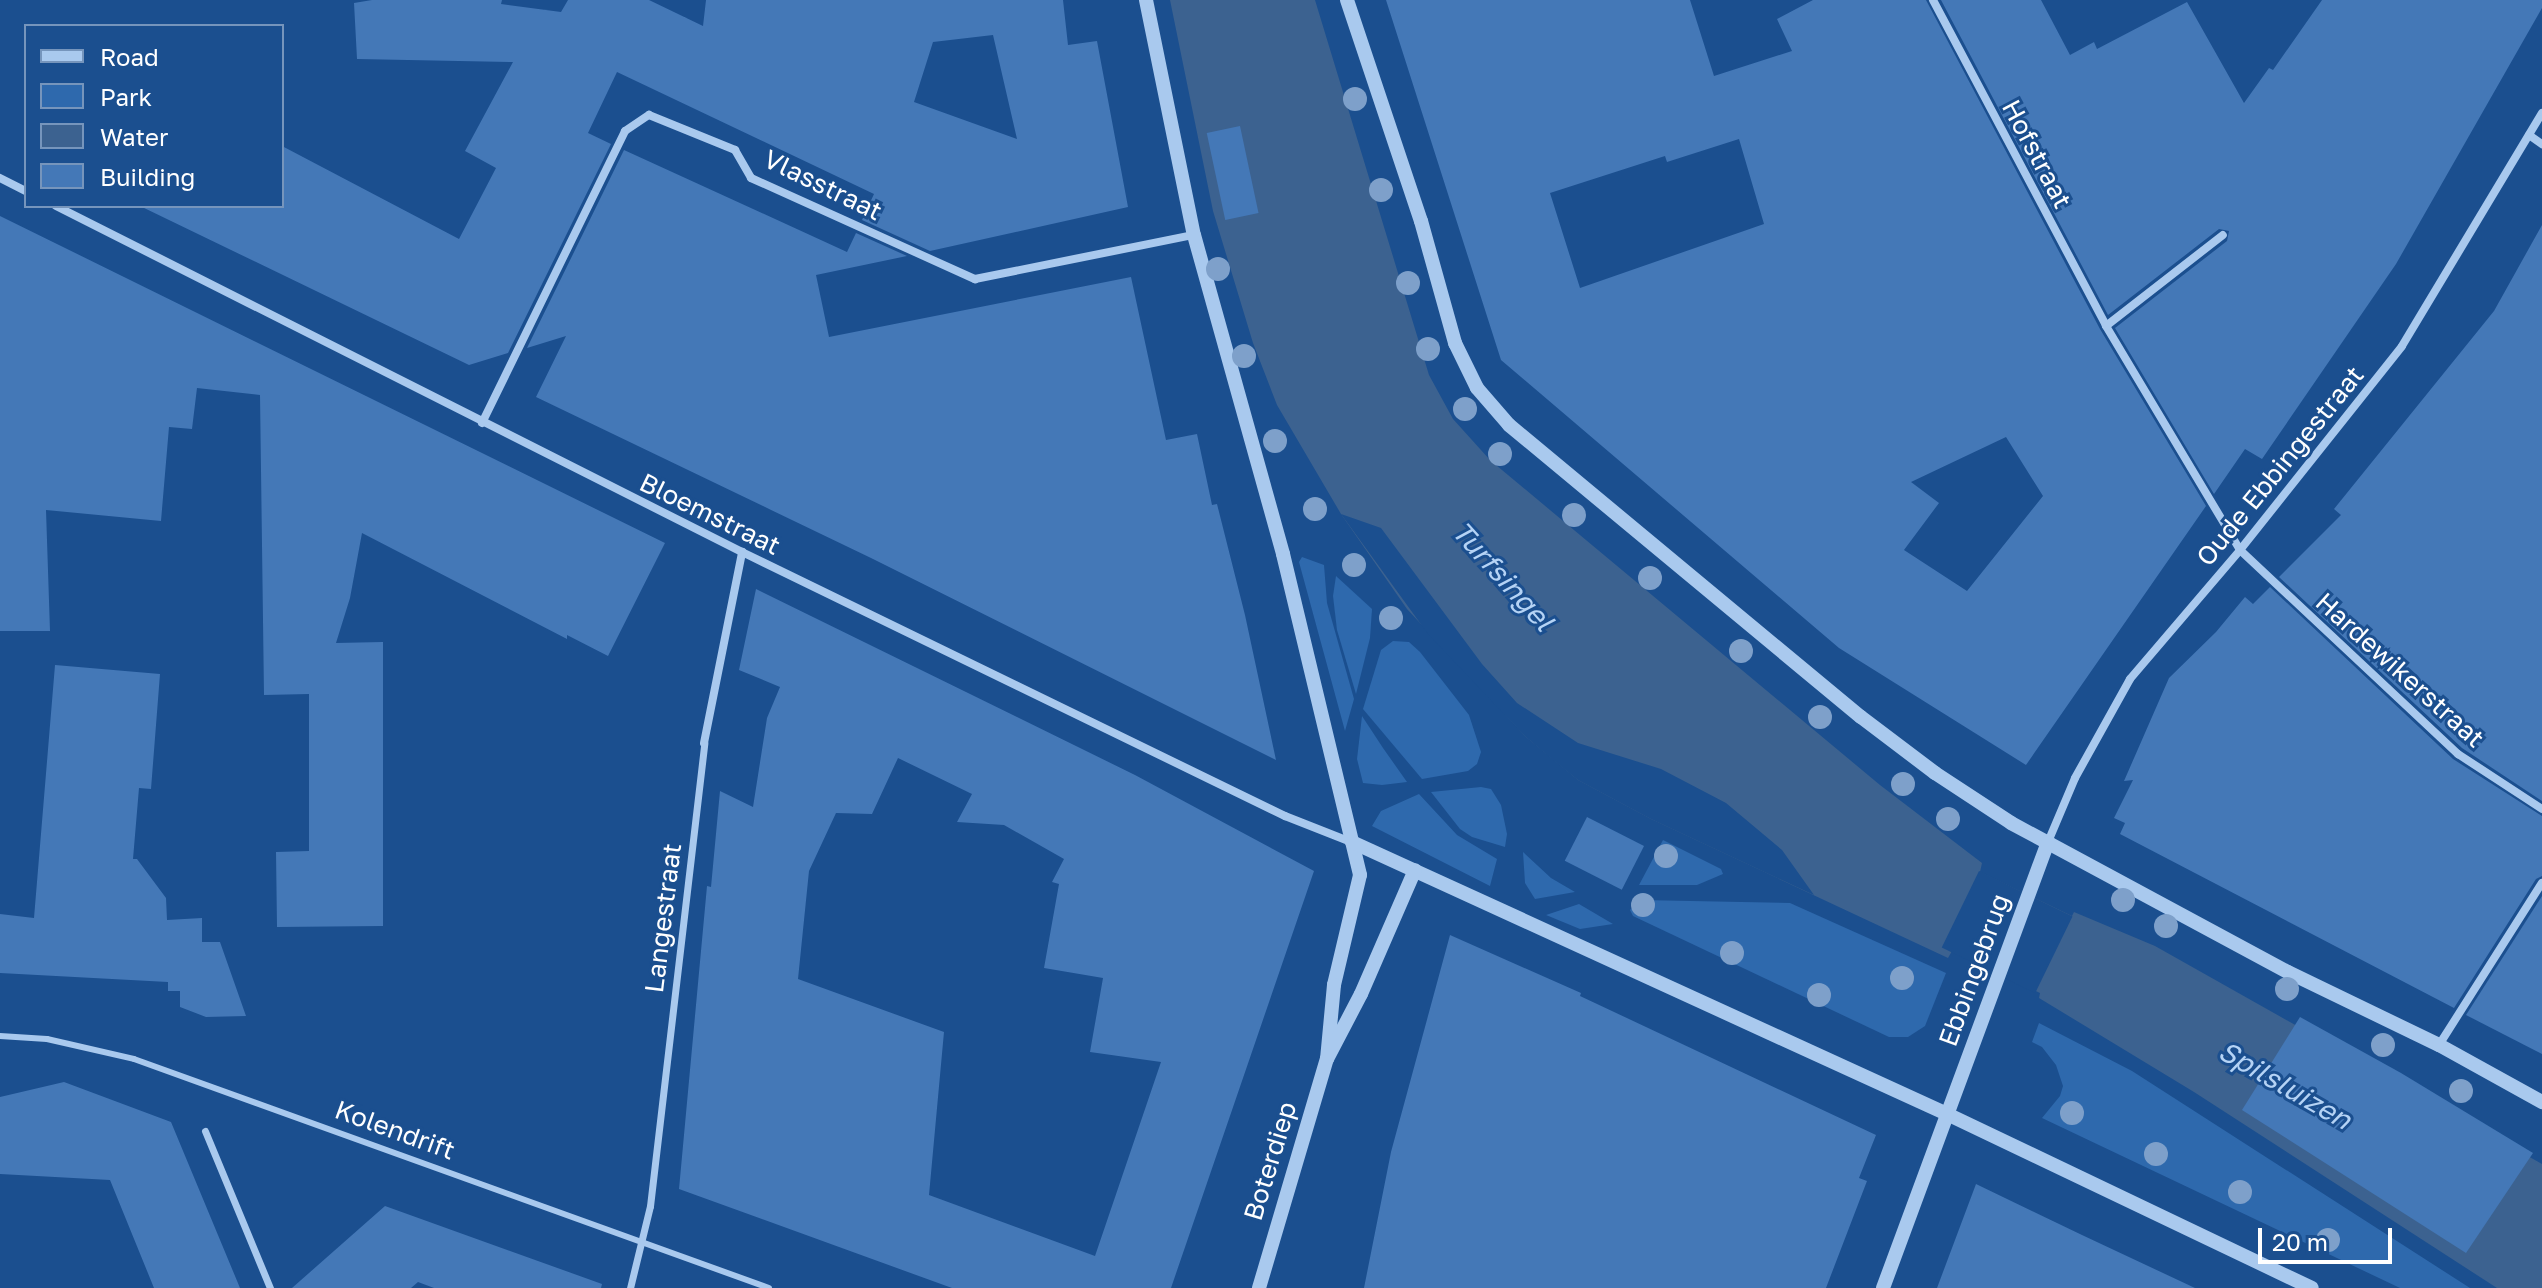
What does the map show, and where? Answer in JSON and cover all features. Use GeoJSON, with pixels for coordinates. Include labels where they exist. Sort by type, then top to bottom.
{"type":"FeatureCollection","features":[{"type":"Feature","properties":{"kind":"street"},"geometry":{"type":"LineString","coordinates":[[1146,0],[1194,235],[1283,554],[1352,842],[1947,1114],[2312,1288]]}},
{"type":"Feature","properties":{"kind":"street"},"geometry":{"type":"LineString","coordinates":[[1347,0],[1421,221],[1455,343],[1477,388],[1492,407],[1861,717],[1935,773],[2048,842],[2288,972],[2439,1045],[2542,1102]]}},
{"type":"Feature","properties":{"kind":"street","name":"Hofstraat"},"geometry":{"type":"LineString","coordinates":[[1933,0],[2106,326],[2240,550]]}},
{"type":"Feature","properties":{"kind":"street","name":"Oude Ebbingestraat"},"geometry":{"type":"LineString","coordinates":[[2048,842],[2075,778],[2130,679],[2240,550],[2402,346],[2542,113]]}},
{"type":"Feature","properties":{"kind":"street","name":"Vlasstraat"},"geometry":{"type":"LineString","coordinates":[[482,423],[625,131],[649,115],[735,150],[751,178],[975,279],[1194,235]]}},
{"type":"Feature","properties":{"kind":"street"},"geometry":{"type":"LineString","coordinates":[[2529,135],[2542,144]]}},
{"type":"Feature","properties":{"kind":"street"},"geometry":{"type":"LineString","coordinates":[[0,178],[24,190]]}},
{"type":"Feature","properties":{"kind":"street","name":"Bloemstraat"},"geometry":{"type":"LineString","coordinates":[[60,208],[742,552],[1285,816],[1352,842]]}},
{"type":"Feature","properties":{"kind":"street"},"geometry":{"type":"LineString","coordinates":[[2106,326],[2223,235]]}},
{"type":"Feature","properties":{"kind":"street","name":"Hardewikerstraat"},"geometry":{"type":"LineString","coordinates":[[2240,550],[2458,754],[2542,809]]}},
{"type":"Feature","properties":{"kind":"street","name":"Langestraat"},"geometry":{"type":"LineString","coordinates":[[630,1288],[644,1242],[704,743],[742,552]]}},
{"type":"Feature","properties":{"kind":"street","name":"Boterdiep"},"geometry":{"type":"LineString","coordinates":[[1327,1059],[1334,985],[1360,875],[1352,842]]}},
{"type":"Feature","properties":{"kind":"street","name":"Ebbingebrug"},"geometry":{"type":"LineString","coordinates":[[1883,1288],[2048,842]]}},
{"type":"Feature","properties":{"kind":"street","name":"Boterdiep"},"geometry":{"type":"LineString","coordinates":[[1256,1284],[1327,1059],[1361,994],[1415,870]]}},
{"type":"Feature","properties":{"kind":"street"},"geometry":{"type":"LineString","coordinates":[[2439,1045],[2542,883]]}},
{"type":"Feature","properties":{"kind":"street"},"geometry":{"type":"LineString","coordinates":[[205,1131],[270,1288]]}},
{"type":"Feature","properties":{"kind":"lane","name":"Kolendrift"},"geometry":{"type":"LineString","coordinates":[[0,1036],[47,1039],[134,1059],[769,1288]]}},
{"type":"Feature","properties":{"kind":"green space"},"geometry":{"type":"Polygon","coordinates":[[[1302,557],[1324,565],[1327,603],[1354,699],[1345,731],[1299,562],[1302,557]]]}},
{"type":"Feature","properties":{"kind":"green space"},"geometry":{"type":"Polygon","coordinates":[[[1336,576],[1372,609],[1370,638],[1356,694],[1337,630],[1333,596],[1336,576]]]}},
{"type":"Feature","properties":{"kind":"green space"},"geometry":{"type":"Polygon","coordinates":[[[1393,641],[1409,642],[1420,652],[1469,715],[1481,752],[1477,764],[1468,771],[1422,779],[1363,709],[1381,650],[1393,641]]]}},
{"type":"Feature","properties":{"kind":"green space"},"geometry":{"type":"Polygon","coordinates":[[[1362,716],[1407,782],[1382,785],[1363,783],[1357,759],[1362,716]]]}},
{"type":"Feature","properties":{"kind":"green space"},"geometry":{"type":"Polygon","coordinates":[[[1481,787],[1491,789],[1501,805],[1507,834],[1505,847],[1472,837],[1460,829],[1431,792],[1481,787]]]}},
{"type":"Feature","properties":{"kind":"green space"},"geometry":{"type":"Polygon","coordinates":[[[1419,794],[1457,835],[1497,859],[1490,886],[1372,826],[1381,811],[1419,794]]]}},
{"type":"Feature","properties":{"kind":"green space"},"geometry":{"type":"Polygon","coordinates":[[[1663,840],[1721,869],[1723,874],[1697,885],[1639,885],[1663,840]]]}},
{"type":"Feature","properties":{"kind":"green space"},"geometry":{"type":"Polygon","coordinates":[[[1523,852],[1551,878],[1575,892],[1535,899],[1525,883],[1523,852]]]}},
{"type":"Feature","properties":{"kind":"green space"},"geometry":{"type":"Polygon","coordinates":[[[1640,900],[1790,903],[1946,973],[1925,1026],[1908,1037],[1889,1037],[1633,916],[1630,910],[1640,900]]]}},
{"type":"Feature","properties":{"kind":"green space"},"geometry":{"type":"Polygon","coordinates":[[[1579,904],[1613,924],[1580,929],[1546,915],[1579,904]]]}},
{"type":"Feature","properties":{"kind":"green space"},"geometry":{"type":"Polygon","coordinates":[[[2039,1023],[2132,1071],[2470,1288],[2400,1288],[2042,1118],[2060,1096],[2063,1086],[2056,1065],[2042,1047],[2032,1042],[2039,1023]]]}},
{"type":"Feature","properties":{"kind":"water"},"geometry":{"type":"Polygon","coordinates":[[[1170,0],[1315,0],[1429,375],[1453,419],[1490,460],[1880,785],[1982,863],[1980,872],[2072,916],[2074,912],[2155,946],[2542,1164],[2542,1288],[2497,1288],[2194,1092],[2039,998],[2040,993],[1952,951],[1948,958],[1651,819],[1578,780],[1526,737],[1407,609],[1341,514],[1277,405],[1253,343],[1213,211],[1170,0]]]}},
{"type":"Feature","properties":{"kind":"pier"},"geometry":{"type":"Polygon","coordinates":[[[1341,514],[1381,528],[1482,664],[1517,703],[1578,743],[1661,769],[1726,803],[1782,850],[1814,895],[1651,819],[1578,780],[1526,737],[1428,634],[1341,514]]]}},
{"type":"Feature","properties":{"kind":"pier"},"geometry":{"type":"Polygon","coordinates":[[[1979,871],[2072,917],[2035,993],[1942,947],[1979,871]]]}},
{"type":"Feature","properties":{"kind":"building"},"geometry":{"type":"Polygon","coordinates":[[[372,0],[502,0],[501,4],[561,12],[568,0],[649,0],[703,26],[706,0],[1063,0],[1068,45],[1097,41],[1128,207],[930,251],[862,220],[874,194],[617,72],[588,133],[611,144],[508,353],[469,365],[144,208],[284,208],[284,147],[459,239],[496,168],[465,151],[513,62],[357,59],[354,3],[372,0]],[[993,35],[933,42],[914,102],[1017,139],[993,35]]]}},
{"type":"Feature","properties":{"kind":"building"},"geometry":{"type":"Polygon","coordinates":[[[1386,0],[1690,0],[1714,76],[1792,51],[1777,19],[1813,0],[1926,0],[2100,329],[2206,506],[2026,765],[1839,648],[1501,360],[1386,0]],[[1739,139],[1667,162],[1665,156],[1550,193],[1580,288],[1764,224],[1739,139]],[[2006,437],[1911,482],[1939,503],[1904,550],[1967,591],[2043,496],[2006,437]]]}},
{"type":"Feature","properties":{"kind":"building"},"geometry":{"type":"Polygon","coordinates":[[[1941,0],[2041,0],[2070,55],[2094,42],[2097,49],[2187,2],[2244,103],[2269,68],[2273,70],[2322,0],[2542,0],[2542,8],[2396,264],[2262,459],[2245,449],[2214,494],[2115,328],[2227,241],[2229,231],[2219,229],[2108,315],[1941,0]]]}},
{"type":"Feature","properties":{"kind":"building"},"geometry":{"type":"Polygon","coordinates":[[[1240,126],[1259,213],[1225,220],[1207,133],[1240,126]]]}},
{"type":"Feature","properties":{"kind":"building"},"geometry":{"type":"Polygon","coordinates":[[[624,150],[847,252],[856,233],[907,256],[816,275],[829,337],[1131,277],[1166,440],[1197,434],[1212,505],[1217,504],[1245,615],[1276,760],[871,558],[536,397],[566,336],[527,348],[624,150]]]}},
{"type":"Feature","properties":{"kind":"building"},"geometry":{"type":"Polygon","coordinates":[[[0,216],[665,543],[608,656],[567,635],[567,639],[362,533],[350,598],[336,643],[383,642],[383,926],[277,927],[276,852],[309,851],[309,694],[264,695],[260,395],[197,388],[192,429],[169,427],[161,521],[46,510],[50,631],[0,631],[0,216]]]}},
{"type":"Feature","properties":{"kind":"building"},"geometry":{"type":"Polygon","coordinates":[[[2542,225],[2542,801],[2462,748],[2279,577],[2341,515],[2334,509],[2494,311],[2542,225]]]}},
{"type":"Feature","properties":{"kind":"building"},"geometry":{"type":"Polygon","coordinates":[[[2270,587],[2453,759],[2542,816],[2542,876],[2536,879],[2454,1008],[2120,834],[2125,823],[2114,818],[2133,780],[2124,781],[2169,678],[2216,632],[2245,597],[2253,604],[2270,587]]]}},
{"type":"Feature","properties":{"kind":"building"},"geometry":{"type":"Polygon","coordinates":[[[756,589],[1135,775],[1314,871],[1171,1288],[952,1288],[679,1189],[707,886],[711,887],[720,791],[753,807],[767,718],[780,687],[739,670],[756,589]],[[898,758],[872,814],[836,813],[809,871],[798,979],[944,1032],[929,1195],[1095,1256],[1161,1062],[1090,1052],[1103,978],[1044,968],[1059,884],[1052,882],[1064,859],[1004,825],[957,822],[972,794],[898,758]]]}},
{"type":"Feature","properties":{"kind":"building"},"geometry":{"type":"Polygon","coordinates":[[[55,665],[160,674],[151,789],[139,788],[133,859],[137,859],[166,898],[167,920],[202,918],[202,942],[220,942],[246,1016],[206,1017],[180,1007],[180,991],[168,991],[168,982],[0,973],[0,914],[34,918],[55,665]]]}},
{"type":"Feature","properties":{"kind":"building"},"geometry":{"type":"Polygon","coordinates":[[[1587,817],[1644,846],[1622,890],[1565,861],[1587,817]]]}},
{"type":"Feature","properties":{"kind":"building"},"geometry":{"type":"Polygon","coordinates":[[[2542,896],[2542,1054],[2466,1015],[2542,896]]]}},
{"type":"Feature","properties":{"kind":"building"},"geometry":{"type":"Polygon","coordinates":[[[1450,935],[1581,993],[1580,996],[1876,1135],[1859,1178],[1867,1181],[1826,1288],[1364,1288],[1391,1152],[1450,935]]]}},
{"type":"Feature","properties":{"kind":"building"},"geometry":{"type":"Polygon","coordinates":[[[2300,1017],[2401,1073],[2533,1153],[2466,1253],[2242,1110],[2300,1017]]]}},
{"type":"Feature","properties":{"kind":"building"},"geometry":{"type":"Polygon","coordinates":[[[64,1082],[171,1122],[240,1288],[154,1288],[110,1180],[0,1174],[0,1097],[64,1082]]]}},
{"type":"Feature","properties":{"kind":"building"},"geometry":{"type":"Polygon","coordinates":[[[1976,1184],[2082,1235],[2195,1288],[1937,1288],[1976,1184]]]}},
{"type":"Feature","properties":{"kind":"building"},"geometry":{"type":"Polygon","coordinates":[[[385,1206],[602,1284],[601,1288],[434,1288],[418,1282],[411,1288],[292,1288],[385,1206]]]}},
{"type":"Feature","properties":{"kind":"water label","name":"Turfsingel"},"geometry":{"type":"Point","coordinates":[1503,576]}},
{"type":"Feature","properties":{"kind":"water label","name":"Spilsluizen"},"geometry":{"type":"Point","coordinates":[2285,1085]}}]}
